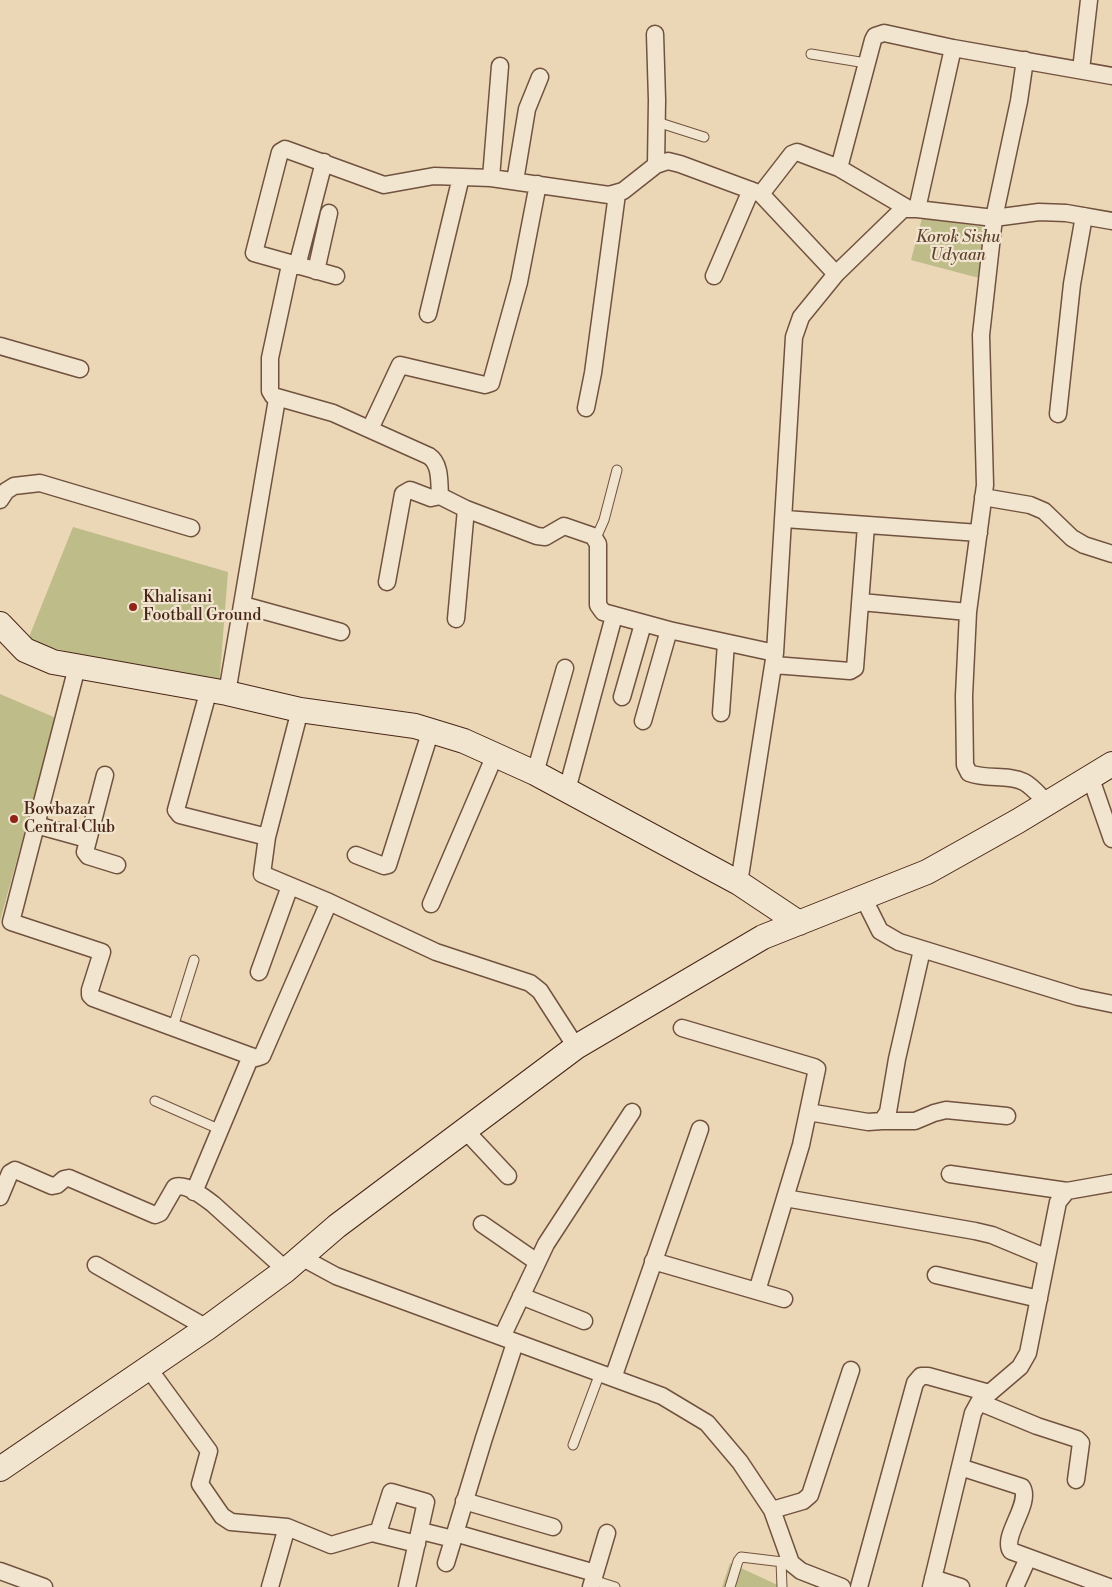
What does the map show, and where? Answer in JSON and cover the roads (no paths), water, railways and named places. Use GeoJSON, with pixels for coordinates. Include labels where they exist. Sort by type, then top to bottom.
{"type":"FeatureCollection","features":[{"type":"Feature","properties":{"kind":"main road"},"geometry":{"type":"LineString","coordinates":[[0,624],[25,650],[53,662],[218,691],[300,710],[431,730],[464,741],[535,773],[739,883],[799,923]]}},
{"type":"Feature","properties":{"kind":"main road"},"geometry":{"type":"LineString","coordinates":[[0,1469],[207,1328],[293,1263],[337,1226],[576,1047],[763,937],[927,872],[1112,764]]}},
{"type":"Feature","properties":{"kind":"street"},"geometry":{"type":"LineString","coordinates":[[1081,70],[1089,0]]}},
{"type":"Feature","properties":{"kind":"street"},"geometry":{"type":"LineString","coordinates":[[839,168],[872,40],[875,36],[884,33],[953,48],[1112,76]]}},
{"type":"Feature","properties":{"kind":"street"},"geometry":{"type":"LineString","coordinates":[[655,34],[656,165]]}},
{"type":"Feature","properties":{"kind":"street"},"geometry":{"type":"LineString","coordinates":[[912,208],[953,48]]}},
{"type":"Feature","properties":{"kind":"street"},"geometry":{"type":"LineString","coordinates":[[1025,60],[1019,101],[994,218],[981,335],[985,485],[968,612],[964,696],[965,765],[970,773],[980,777],[1017,779],[1026,783],[1047,803]]}},
{"type":"Feature","properties":{"kind":"street"},"geometry":{"type":"LineString","coordinates":[[491,178],[500,66]]}},
{"type":"Feature","properties":{"kind":"street"},"geometry":{"type":"LineString","coordinates":[[515,181],[527,109],[540,77]]}},
{"type":"Feature","properties":{"kind":"street"},"geometry":{"type":"LineString","coordinates":[[336,276],[293,265],[254,252],[280,152],[288,149],[384,185],[434,176],[491,178],[609,195],[616,194],[656,165],[673,162],[756,192],[836,274]]}},
{"type":"Feature","properties":{"kind":"street"},"geometry":{"type":"LineString","coordinates":[[714,276],[756,192],[794,153],[802,153],[839,168],[912,208],[994,218],[1039,212],[1084,216],[1112,222]]}},
{"type":"Feature","properties":{"kind":"street"},"geometry":{"type":"LineString","coordinates":[[324,162],[293,265],[270,358],[270,391],[277,399],[321,409],[370,429],[433,459],[438,468],[440,496]]}},
{"type":"Feature","properties":{"kind":"street"},"geometry":{"type":"LineString","coordinates":[[428,314],[461,177]]}},
{"type":"Feature","properties":{"kind":"street"},"geometry":{"type":"LineString","coordinates":[[370,429],[400,365],[485,385],[491,383],[519,282],[538,184]]}},
{"type":"Feature","properties":{"kind":"street"},"geometry":{"type":"LineString","coordinates":[[586,408],[593,373],[616,194]]}},
{"type":"Feature","properties":{"kind":"street"},"geometry":{"type":"LineString","coordinates":[[739,883],[774,659],[785,519],[794,337],[801,317],[836,274],[896,214],[912,208]]}},
{"type":"Feature","properties":{"kind":"street"},"geometry":{"type":"LineString","coordinates":[[316,271],[329,213]]}},
{"type":"Feature","properties":{"kind":"street"},"geometry":{"type":"LineString","coordinates":[[1058,414],[1072,284],[1084,216]]}},
{"type":"Feature","properties":{"kind":"street"},"geometry":{"type":"LineString","coordinates":[[0,346],[80,369]]}},
{"type":"Feature","properties":{"kind":"street"},"geometry":{"type":"LineString","coordinates":[[268,837],[180,815],[176,810],[218,691],[243,605],[277,399]]}},
{"type":"Feature","properties":{"kind":"street"},"geometry":{"type":"LineString","coordinates":[[0,500],[14,486],[40,483],[192,528]]}},
{"type":"Feature","properties":{"kind":"street"},"geometry":{"type":"LineString","coordinates":[[387,582],[403,494],[410,490],[431,498],[440,496],[466,509],[537,536],[545,537],[564,526],[596,538],[598,544],[598,605],[603,612],[643,624],[726,644],[774,659],[853,670],[856,665],[866,526]]}},
{"type":"Feature","properties":{"kind":"street"},"geometry":{"type":"LineString","coordinates":[[983,497],[1030,505],[1044,511],[1072,538],[1084,545],[1112,554]]}},
{"type":"Feature","properties":{"kind":"street"},"geometry":{"type":"LineString","coordinates":[[456,619],[466,509]]}},
{"type":"Feature","properties":{"kind":"street"},"geometry":{"type":"LineString","coordinates":[[785,519],[980,533]]}},
{"type":"Feature","properties":{"kind":"street"},"geometry":{"type":"LineString","coordinates":[[861,602],[968,612]]}},
{"type":"Feature","properties":{"kind":"street"},"geometry":{"type":"LineString","coordinates":[[243,605],[341,632]]}},
{"type":"Feature","properties":{"kind":"street"},"geometry":{"type":"LineString","coordinates":[[567,790],[614,616]]}},
{"type":"Feature","properties":{"kind":"street"},"geometry":{"type":"LineString","coordinates":[[622,698],[643,624]]}},
{"type":"Feature","properties":{"kind":"street"},"geometry":{"type":"LineString","coordinates":[[643,721],[669,630]]}},
{"type":"Feature","properties":{"kind":"street"},"geometry":{"type":"LineString","coordinates":[[721,713],[726,644]]}},
{"type":"Feature","properties":{"kind":"street"},"geometry":{"type":"LineString","coordinates":[[77,667],[11,922],[101,952],[90,990],[91,996],[256,1058],[262,1056],[329,902]]}},
{"type":"Feature","properties":{"kind":"street"},"geometry":{"type":"LineString","coordinates":[[535,773],[565,668]]}},
{"type":"Feature","properties":{"kind":"street"},"geometry":{"type":"LineString","coordinates":[[300,710],[268,837],[261,873],[329,902],[436,952],[530,982],[540,991],[576,1047]]}},
{"type":"Feature","properties":{"kind":"street"},"geometry":{"type":"LineString","coordinates":[[356,855],[384,866],[388,865],[431,730]]}},
{"type":"Feature","properties":{"kind":"street"},"geometry":{"type":"LineString","coordinates":[[431,904],[494,755]]}},
{"type":"Feature","properties":{"kind":"street"},"geometry":{"type":"LineString","coordinates":[[105,775],[85,852],[88,856],[117,865]]}},
{"type":"Feature","properties":{"kind":"street"},"geometry":{"type":"LineString","coordinates":[[1090,776],[1112,839]]}},
{"type":"Feature","properties":{"kind":"street"},"geometry":{"type":"LineString","coordinates":[[36,825],[87,839]]}},
{"type":"Feature","properties":{"kind":"street"},"geometry":{"type":"LineString","coordinates":[[259,972],[290,886]]}},
{"type":"Feature","properties":{"kind":"street"},"geometry":{"type":"LineString","coordinates":[[862,897],[880,931],[899,942],[1078,997],[1112,1004]]}},
{"type":"Feature","properties":{"kind":"street"},"geometry":{"type":"LineString","coordinates":[[882,1121],[888,1112],[897,1059],[922,950]]}},
{"type":"Feature","properties":{"kind":"street"},"geometry":{"type":"LineString","coordinates":[[682,1028],[814,1066],[817,1073],[801,1145],[757,1291]]}},
{"type":"Feature","properties":{"kind":"street"},"geometry":{"type":"LineString","coordinates":[[194,1192],[222,1130],[251,1056]]}},
{"type":"Feature","properties":{"kind":"street"},"geometry":{"type":"LineString","coordinates":[[808,1112],[868,1122],[915,1121],[946,1110],[1008,1116]]}},
{"type":"Feature","properties":{"kind":"street"},"geometry":{"type":"LineString","coordinates":[[446,1563],[521,1296],[550,1236],[632,1112]]}},
{"type":"Feature","properties":{"kind":"street"},"geometry":{"type":"LineString","coordinates":[[606,1375],[653,1261],[700,1129]]}},
{"type":"Feature","properties":{"kind":"street"},"geometry":{"type":"LineString","coordinates":[[465,1130],[508,1176]]}},
{"type":"Feature","properties":{"kind":"street"},"geometry":{"type":"LineString","coordinates":[[0,1197],[10,1173],[15,1170],[52,1186],[69,1178],[155,1215],[160,1213],[176,1186],[194,1192],[213,1204],[293,1263],[336,1276],[662,1396],[707,1423],[740,1462],[772,1510],[786,1562],[801,1571],[842,1587]]}},
{"type":"Feature","properties":{"kind":"street"},"geometry":{"type":"LineString","coordinates":[[950,1174],[1067,1191],[1112,1182]]}},
{"type":"Feature","properties":{"kind":"street"},"geometry":{"type":"LineString","coordinates":[[961,1587],[932,1582],[973,1413],[984,1397],[1020,1367],[1028,1353],[1045,1257],[1058,1202],[1067,1191]]}},
{"type":"Feature","properties":{"kind":"street"},"geometry":{"type":"LineString","coordinates":[[785,1198],[975,1231],[992,1235],[1045,1257]]}},
{"type":"Feature","properties":{"kind":"street"},"geometry":{"type":"LineString","coordinates":[[482,1224],[537,1262]]}},
{"type":"Feature","properties":{"kind":"street"},"geometry":{"type":"LineString","coordinates":[[653,1261],[784,1299]]}},
{"type":"Feature","properties":{"kind":"street"},"geometry":{"type":"LineString","coordinates":[[96,1265],[207,1328]]}},
{"type":"Feature","properties":{"kind":"street"},"geometry":{"type":"LineString","coordinates":[[936,1275],[1039,1299]]}},
{"type":"Feature","properties":{"kind":"street"},"geometry":{"type":"LineString","coordinates":[[521,1296],[584,1321]]}},
{"type":"Feature","properties":{"kind":"street"},"geometry":{"type":"LineString","coordinates":[[149,1369],[210,1451],[200,1484],[222,1516],[236,1522],[288,1527],[331,1545],[378,1533],[419,1538],[454,1536],[593,1580],[607,1533]]}},
{"type":"Feature","properties":{"kind":"street"},"geometry":{"type":"LineString","coordinates":[[772,1510],[803,1501],[810,1495],[851,1370]]}},
{"type":"Feature","properties":{"kind":"street"},"geometry":{"type":"LineString","coordinates":[[859,1587],[915,1383],[921,1376],[928,1376],[984,1397],[1037,1426],[1077,1439],[1080,1444],[1076,1480]]}},
{"type":"Feature","properties":{"kind":"street"},"geometry":{"type":"LineString","coordinates":[[960,1467],[1022,1487],[1024,1498],[1009,1548],[1028,1558],[1109,1587]]}},
{"type":"Feature","properties":{"kind":"street"},"geometry":{"type":"LineString","coordinates":[[378,1533],[389,1494],[392,1492],[426,1502],[407,1587]]}},
{"type":"Feature","properties":{"kind":"street"},"geometry":{"type":"LineString","coordinates":[[464,1501],[553,1527]]}},
{"type":"Feature","properties":{"kind":"street"},"geometry":{"type":"LineString","coordinates":[[270,1587],[288,1527]]}},
{"type":"Feature","properties":{"kind":"street"},"geometry":{"type":"LineString","coordinates":[[1015,1587],[1028,1558]]}},
{"type":"Feature","properties":{"kind":"street"},"geometry":{"type":"LineString","coordinates":[[0,1571],[44,1587]]}},
{"type":"Feature","properties":{"kind":"lane"},"geometry":{"type":"LineString","coordinates":[[811,54],[866,63]]}},
{"type":"Feature","properties":{"kind":"lane"},"geometry":{"type":"LineString","coordinates":[[657,122],[704,137]]}},
{"type":"Feature","properties":{"kind":"lane"},"geometry":{"type":"LineString","coordinates":[[596,538],[604,520],[617,470]]}},
{"type":"Feature","properties":{"kind":"lane"},"geometry":{"type":"LineString","coordinates":[[173,1027],[194,960]]}},
{"type":"Feature","properties":{"kind":"lane"},"geometry":{"type":"LineString","coordinates":[[155,1101],[222,1130]]}},
{"type":"Feature","properties":{"kind":"lane"},"geometry":{"type":"LineString","coordinates":[[573,1445],[606,1375]]}},
{"type":"Feature","properties":{"kind":"lane"},"geometry":{"type":"LineString","coordinates":[[730,1587],[738,1561],[742,1557],[786,1562],[782,1587]]}},
{"type":"Feature","properties":{"kind":"lane"},"geometry":{"type":"LineString","coordinates":[[593,1580],[615,1587]]}},
{"type":"Feature","properties":{"kind":"place","name":"Khalisani Football Ground"},"geometry":{"type":"Point","coordinates":[133,607]}},
{"type":"Feature","properties":{"kind":"place","name":"Bowbazar Central Club"},"geometry":{"type":"Point","coordinates":[14,819]}},
{"type":"Feature","properties":{"kind":"park label","name":"Korok Sishu Udyaan"},"geometry":{"type":"Point","coordinates":[958,247]}}]}
